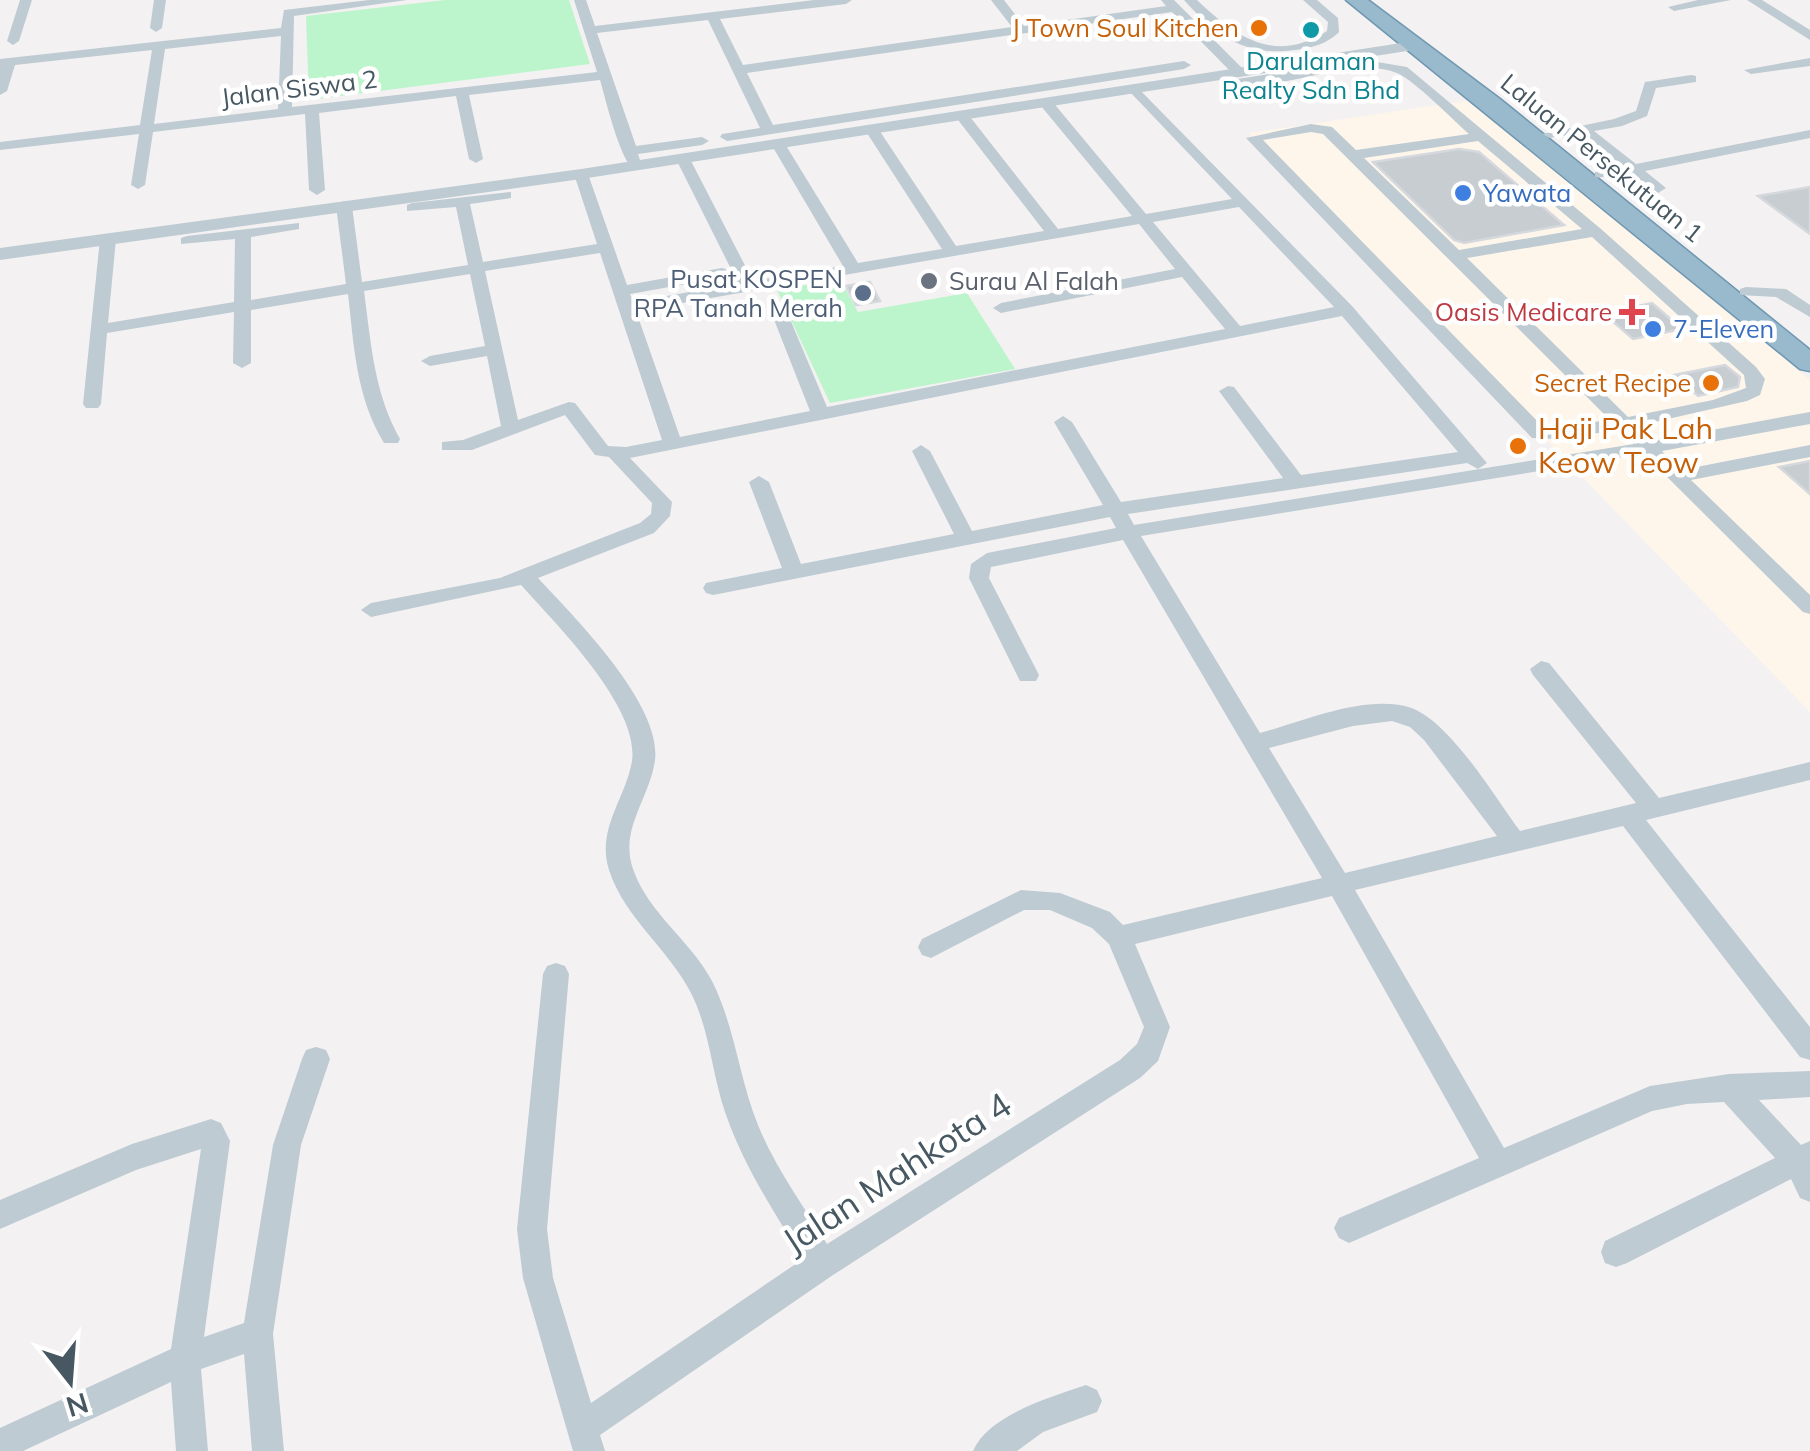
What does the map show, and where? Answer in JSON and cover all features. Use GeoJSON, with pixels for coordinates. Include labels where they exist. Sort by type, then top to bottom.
{"type":"FeatureCollection","features":[{"type":"Feature","properties":{"kind":"highway","name":"Laluan Persekutuan 1"},"geometry":{"type":"LineString","coordinates":[[1356,0],[1507,116],[1810,363]]}},
{"type":"Feature","properties":{"kind":"highway","name":"Laluan Persekutuan 1"},"geometry":{"type":"LineString","coordinates":[[1374,0],[1549,134],[1810,344]]}},
{"type":"Feature","properties":{"kind":"street"},"geometry":{"type":"LineString","coordinates":[[13,40],[26,0]]}},
{"type":"Feature","properties":{"kind":"street"},"geometry":{"type":"LineString","coordinates":[[156,28],[160,0]]}},
{"type":"Feature","properties":{"kind":"street"},"geometry":{"type":"LineString","coordinates":[[285,112],[288,6],[401,0]]}},
{"type":"Feature","properties":{"kind":"street"},"geometry":{"type":"LineString","coordinates":[[580,0],[632,159]]}},
{"type":"Feature","properties":{"kind":"street"},"geometry":{"type":"LineString","coordinates":[[590,30],[846,0]]}},
{"type":"Feature","properties":{"kind":"street"},"geometry":{"type":"LineString","coordinates":[[997,0],[1022,30]]}},
{"type":"Feature","properties":{"kind":"street"},"geometry":{"type":"LineString","coordinates":[[1118,0],[1132,14]]}},
{"type":"Feature","properties":{"kind":"street"},"geometry":{"type":"LineString","coordinates":[[1190,0],[1239,45],[1270,50],[1316,44],[1334,32],[1334,21],[1309,0]]}},
{"type":"Feature","properties":{"kind":"street"},"geometry":{"type":"LineString","coordinates":[[1674,6],[1725,0]]}},
{"type":"Feature","properties":{"kind":"street"},"geometry":{"type":"LineString","coordinates":[[1753,0],[1810,36]]}},
{"type":"Feature","properties":{"kind":"street"},"geometry":{"type":"LineString","coordinates":[[737,70],[1132,14],[1171,4],[1240,73]]}},
{"type":"Feature","properties":{"kind":"street"},"geometry":{"type":"LineString","coordinates":[[712,16],[774,138],[853,269]]}},
{"type":"Feature","properties":{"kind":"street"},"geometry":{"type":"LineString","coordinates":[[1,86],[4,62],[288,30]]}},
{"type":"Feature","properties":{"kind":"street"},"geometry":{"type":"LineString","coordinates":[[138,186],[159,45]]}},
{"type":"Feature","properties":{"kind":"street"},"geometry":{"type":"LineString","coordinates":[[1220,76],[1235,83],[1414,46]]}},
{"type":"Feature","properties":{"kind":"street"},"geometry":{"type":"LineString","coordinates":[[1750,70],[1810,62]]}},
{"type":"Feature","properties":{"kind":"street"},"geometry":{"type":"LineString","coordinates":[[727,137],[774,138],[872,130],[1240,73],[1340,63],[1402,70],[1595,232],[1756,379],[1754,391],[1740,398],[1619,422],[1556,434],[1539,434],[1253,138],[1320,127],[1353,155],[1455,256],[1619,422],[1674,477],[1810,607]]}},
{"type":"Feature","properties":{"kind":"street"},"geometry":{"type":"LineString","coordinates":[[632,159],[683,158],[1184,64]]}},
{"type":"Feature","properties":{"kind":"street","name":"Jalan Siswa 2"},"geometry":{"type":"LineString","coordinates":[[0,146],[604,75]]}},
{"type":"Feature","properties":{"kind":"street"},"geometry":{"type":"LineString","coordinates":[[1549,134],[1636,117],[1644,109],[1644,94],[1650,85],[1691,79]]}},
{"type":"Feature","properties":{"kind":"street"},"geometry":{"type":"LineString","coordinates":[[1135,89],[1346,310],[1490,477]]}},
{"type":"Feature","properties":{"kind":"street"},"geometry":{"type":"LineString","coordinates":[[462,92],[476,159]]}},
{"type":"Feature","properties":{"kind":"street"},"geometry":{"type":"LineString","coordinates":[[1046,103],[1237,333]]}},
{"type":"Feature","properties":{"kind":"street"},"geometry":{"type":"LineString","coordinates":[[312,109],[317,190]]}},
{"type":"Feature","properties":{"kind":"street"},"geometry":{"type":"LineString","coordinates":[[962,116],[1054,234]]}},
{"type":"Feature","properties":{"kind":"street"},"geometry":{"type":"LineString","coordinates":[[1583,128],[1658,188]]}},
{"type":"Feature","properties":{"kind":"street"},"geometry":{"type":"LineString","coordinates":[[872,130],[952,252]]}},
{"type":"Feature","properties":{"kind":"street"},"geometry":{"type":"LineString","coordinates":[[1600,175],[1810,134]]}},
{"type":"Feature","properties":{"kind":"street"},"geometry":{"type":"LineString","coordinates":[[1353,155],[1482,136]]}},
{"type":"Feature","properties":{"kind":"street"},"geometry":{"type":"LineString","coordinates":[[0,254],[581,174],[702,141]]}},
{"type":"Feature","properties":{"kind":"street"},"geometry":{"type":"LineString","coordinates":[[683,158],[740,288]]}},
{"type":"Feature","properties":{"kind":"street"},"geometry":{"type":"LineString","coordinates":[[581,174],[672,441]]}},
{"type":"Feature","properties":{"kind":"street"},"geometry":{"type":"LineString","coordinates":[[412,208],[506,195]]}},
{"type":"Feature","properties":{"kind":"street"},"geometry":{"type":"LineString","coordinates":[[462,201],[510,429]]}},
{"type":"Feature","properties":{"kind":"street"},"geometry":{"type":"LineString","coordinates":[[740,288],[1242,202]]}},
{"type":"Feature","properties":{"kind":"street"},"geometry":{"type":"LineString","coordinates":[[344,206],[368,385],[376,412],[391,438]]}},
{"type":"Feature","properties":{"kind":"street"},"geometry":{"type":"LineString","coordinates":[[187,241],[294,226]]}},
{"type":"Feature","properties":{"kind":"street"},"geometry":{"type":"LineString","coordinates":[[242,362],[243,232]]}},
{"type":"Feature","properties":{"kind":"street"},"geometry":{"type":"LineString","coordinates":[[1455,256],[1595,232]]}},
{"type":"Feature","properties":{"kind":"street"},"geometry":{"type":"LineString","coordinates":[[92,404],[108,239]]}},
{"type":"Feature","properties":{"kind":"street"},"geometry":{"type":"LineString","coordinates":[[100,329],[606,247]]}},
{"type":"Feature","properties":{"kind":"street"},"geometry":{"type":"LineString","coordinates":[[1001,308],[1186,271]]}},
{"type":"Feature","properties":{"kind":"street"},"geometry":{"type":"LineString","coordinates":[[624,299],[722,273],[740,288]]}},
{"type":"Feature","properties":{"kind":"street"},"geometry":{"type":"LineString","coordinates":[[1746,292],[1780,292],[1810,312]]}},
{"type":"Feature","properties":{"kind":"street"},"geometry":{"type":"LineString","coordinates":[[449,446],[465,446],[569,408],[602,451],[616,454],[1346,310]]}},
{"type":"Feature","properties":{"kind":"street"},"geometry":{"type":"LineString","coordinates":[[780,312],[820,413]]}},
{"type":"Feature","properties":{"kind":"street"},"geometry":{"type":"LineString","coordinates":[[430,361],[494,350]]}},
{"type":"Feature","properties":{"kind":"street"},"geometry":{"type":"LineString","coordinates":[[1228,391],[1296,482]]}},
{"type":"Feature","properties":{"kind":"street"},"geometry":{"type":"LineString","coordinates":[[713,588],[965,537],[1490,477],[1648,451],[1810,418]]}},
{"type":"Feature","properties":{"kind":"street"},"geometry":{"type":"LineString","coordinates":[[1063,422],[1338,882],[1498,1164]]}},
{"type":"Feature","properties":{"kind":"street"},"geometry":{"type":"LineString","coordinates":[[921,450],[965,537]]}},
{"type":"Feature","properties":{"kind":"street"},"geometry":{"type":"LineString","coordinates":[[1674,477],[1810,450]]}},
{"type":"Feature","properties":{"kind":"street"},"geometry":{"type":"LineString","coordinates":[[372,610],[525,577],[648,528],[660,516],[662,502],[616,454]]}},
{"type":"Feature","properties":{"kind":"street"},"geometry":{"type":"LineString","coordinates":[[1028,674],[979,578],[980,564],[1124,519],[1296,482],[1472,456]]}},
{"type":"Feature","properties":{"kind":"street"},"geometry":{"type":"LineString","coordinates":[[759,482],[794,572]]}},
{"type":"Feature","properties":{"kind":"street"},"geometry":{"type":"LineString","coordinates":[[525,577],[596,660],[637,722],[645,746],[616,842],[621,871],[633,898],[685,960],[704,992],[742,1122],[822,1264]]}},
{"type":"Feature","properties":{"kind":"street"},"geometry":{"type":"LineString","coordinates":[[1541,669],[1654,808]]}},
{"type":"Feature","properties":{"kind":"street"},"geometry":{"type":"LineString","coordinates":[[1254,743],[1377,713],[1406,714],[1432,734],[1515,842]]}},
{"type":"Feature","properties":{"kind":"street"},"geometry":{"type":"LineString","coordinates":[[931,947],[995,910],[1022,900],[1051,900],[1080,909],[1102,920],[1119,937],[1654,808],[1806,777]]}},
{"type":"Feature","properties":{"kind":"street"},"geometry":{"type":"LineString","coordinates":[[1628,815],[1810,1048]]}},
{"type":"Feature","properties":{"kind":"street","name":"Jalan Mahkota 4"},"geometry":{"type":"LineString","coordinates":[[586,1440],[822,1264],[1141,1061],[1157,1027],[1119,937]]}},
{"type":"Feature","properties":{"kind":"street"},"geometry":{"type":"LineString","coordinates":[[556,974],[532,1229],[538,1278],[586,1440]]}},
{"type":"Feature","properties":{"kind":"street"},"geometry":{"type":"LineString","coordinates":[[268,1451],[258,1334],[287,1145],[316,1060]]}},
{"type":"Feature","properties":{"kind":"street"},"geometry":{"type":"LineString","coordinates":[[1349,1228],[1650,1099],[1729,1087],[1810,1084]]}},
{"type":"Feature","properties":{"kind":"street"},"geometry":{"type":"LineString","coordinates":[[1729,1087],[1803,1157],[1810,1188]]}},
{"type":"Feature","properties":{"kind":"street"},"geometry":{"type":"LineString","coordinates":[[0,1215],[132,1158],[210,1132],[216,1141],[186,1359],[192,1451]]}},
{"type":"Feature","properties":{"kind":"street"},"geometry":{"type":"LineString","coordinates":[[1616,1252],[1803,1157]]}},
{"type":"Feature","properties":{"kind":"street"},"geometry":{"type":"LineString","coordinates":[[0,1445],[186,1359],[258,1334]]}},
{"type":"Feature","properties":{"kind":"street"},"geometry":{"type":"LineString","coordinates":[[989,1451],[1034,1418],[1086,1401]]}},
{"type":"Feature","properties":{"kind":"shaded area"},"geometry":{"type":"Polygon","coordinates":[[[1471,100],[1810,380],[1810,712],[1249,133],[1471,100]]]}},
{"type":"Feature","properties":{"kind":"green space"},"geometry":{"type":"Polygon","coordinates":[[[445,0],[569,0],[590,64],[309,100],[306,16],[445,0]]]}},
{"type":"Feature","properties":{"kind":"green space"},"geometry":{"type":"Polygon","coordinates":[[[840,279],[858,312],[967,293],[1015,369],[830,403],[777,290],[840,279]]]}},
{"type":"Feature","properties":{"kind":"building","name":"Yawata"},"geometry":{"type":"Polygon","coordinates":[[[1459,149],[1479,152],[1564,225],[1464,243],[1454,240],[1373,162],[1459,149]]]}},
{"type":"Feature","properties":{"kind":"building"},"geometry":{"type":"Polygon","coordinates":[[[1810,187],[1810,234],[1758,196],[1810,187]]]}},
{"type":"Feature","properties":{"kind":"building","name":"Pusat KOSPEN RPA Tanah Merah"},"geometry":{"type":"Polygon","coordinates":[[[870,282],[880,301],[856,305],[846,286],[870,282]]]}},
{"type":"Feature","properties":{"kind":"building"},"geometry":{"type":"Polygon","coordinates":[[[1652,303],[1682,329],[1633,339],[1603,313],[1652,303]]]}},
{"type":"Feature","properties":{"kind":"building","name":"Secret Recipe"},"geometry":{"type":"Polygon","coordinates":[[[1725,365],[1740,377],[1738,387],[1698,396],[1674,375],[1725,365]]]}},
{"type":"Feature","properties":{"kind":"building"},"geometry":{"type":"Polygon","coordinates":[[[1810,461],[1810,494],[1779,467],[1810,461]]]}},
{"type":"Feature","properties":{"kind":"place","name":"J Town Soul Kitchen"},"geometry":{"type":"Point","coordinates":[1259,28]}},
{"type":"Feature","properties":{"kind":"place","name":"Darulaman Realty Sdn Bhd"},"geometry":{"type":"Point","coordinates":[1311,30]}},
{"type":"Feature","properties":{"kind":"place","name":"Yawata"},"geometry":{"type":"Point","coordinates":[1463,193]}},
{"type":"Feature","properties":{"kind":"place","name":"Surau Al Falah"},"geometry":{"type":"Point","coordinates":[929,281]}},
{"type":"Feature","properties":{"kind":"place","name":"Pusat KOSPEN RPA Tanah Merah"},"geometry":{"type":"Point","coordinates":[863,293]}},
{"type":"Feature","properties":{"kind":"place","name":"Oasis Medicare"},"geometry":{"type":"Point","coordinates":[1632,312]}},
{"type":"Feature","properties":{"kind":"place","name":"7-Eleven"},"geometry":{"type":"Point","coordinates":[1653,329]}},
{"type":"Feature","properties":{"kind":"place","name":"Secret Recipe"},"geometry":{"type":"Point","coordinates":[1711,383]}},
{"type":"Feature","properties":{"kind":"place","name":"Haji Pak Lah Keow Teow"},"geometry":{"type":"Point","coordinates":[1518,446]}}]}
